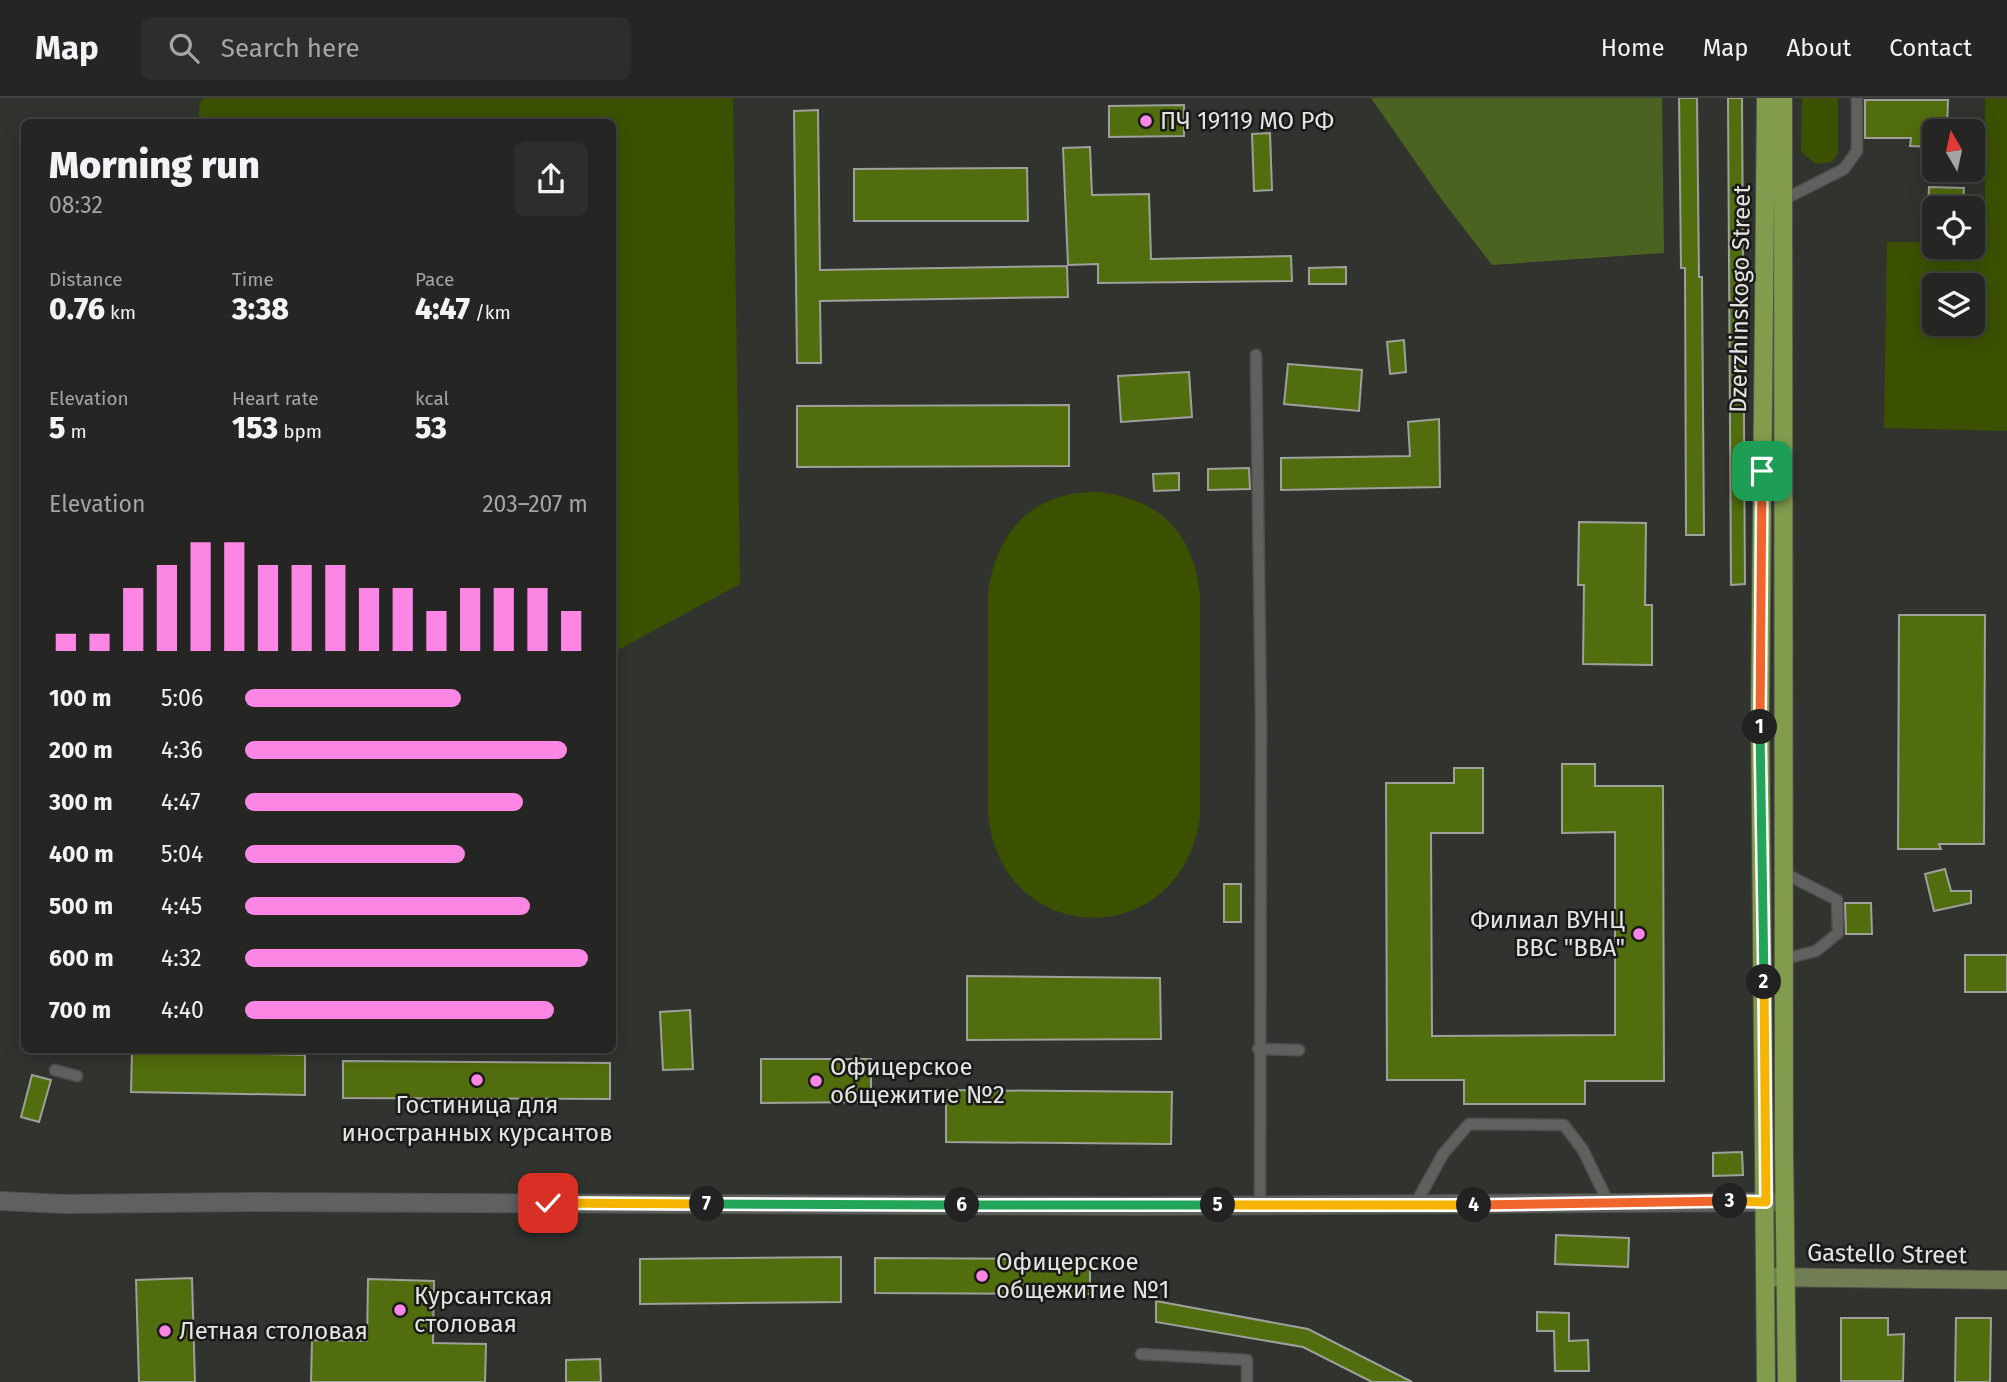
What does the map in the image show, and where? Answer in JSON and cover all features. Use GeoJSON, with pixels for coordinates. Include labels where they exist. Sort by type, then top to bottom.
{"type":"FeatureCollection","features":[{"type":"Feature","properties":{"kind":"main road","name":"Dzerzhinskogo Street"},"geometry":{"type":"LineString","coordinates":[[1766,98],[1760,714],[1766,1382]]}},
{"type":"Feature","properties":{"kind":"main road","name":"Dzerzhinskogo Street"},"geometry":{"type":"LineString","coordinates":[[1783,98],[1787,1382]]}},
{"type":"Feature","properties":{"kind":"street"},"geometry":{"type":"LineString","coordinates":[[0,1201],[65,1204],[1415,1205],[1785,1202]]}},
{"type":"Feature","properties":{"kind":"street","name":"Gastello Street"},"geometry":{"type":"LineString","coordinates":[[1766,1277],[2007,1280]]}},
{"type":"Feature","properties":{"kind":"lane"},"geometry":{"type":"LineString","coordinates":[[1783,200],[1844,169],[1857,150],[1857,98]]}},
{"type":"Feature","properties":{"kind":"lane"},"geometry":{"type":"LineString","coordinates":[[1256,355],[1261,719],[1258,1049],[1260,1204]]}},
{"type":"Feature","properties":{"kind":"lane"},"geometry":{"type":"LineString","coordinates":[[1760,714],[1784,713]]}},
{"type":"Feature","properties":{"kind":"lane"},"geometry":{"type":"LineString","coordinates":[[1784,873],[1838,900],[1838,933],[1816,951],[1784,959]]}},
{"type":"Feature","properties":{"kind":"lane"},"geometry":{"type":"LineString","coordinates":[[1258,1049],[1299,1050]]}},
{"type":"Feature","properties":{"kind":"lane"},"geometry":{"type":"LineString","coordinates":[[55,1070],[77,1076]]}},
{"type":"Feature","properties":{"kind":"lane"},"geometry":{"type":"LineString","coordinates":[[1415,1205],[1443,1154],[1469,1124],[1564,1125],[1583,1150],[1609,1204]]}},
{"type":"Feature","properties":{"kind":"lane"},"geometry":{"type":"LineString","coordinates":[[1141,1354],[1247,1360],[1247,1382]]}},
{"type":"Feature","properties":{"kind":"green space"},"geometry":{"type":"Polygon","coordinates":[[[204,98],[733,98],[740,584],[616,651],[616,119],[198,119],[200,102],[204,98]]]}},
{"type":"Feature","properties":{"kind":"green space"},"geometry":{"type":"Polygon","coordinates":[[[1371,98],[1662,98],[1664,253],[1492,265],[1442,200],[1371,98]]]}},
{"type":"Feature","properties":{"kind":"green space"},"geometry":{"type":"Polygon","coordinates":[[[1802,98],[1838,98],[1838,153],[1832,162],[1816,164],[1801,152],[1802,98]]]}},
{"type":"Feature","properties":{"kind":"green space"},"geometry":{"type":"Polygon","coordinates":[[[1985,98],[2007,98],[2007,431],[1884,428],[1887,242],[1922,242],[1922,259],[1985,259],[1985,98]]]}},
{"type":"Feature","properties":{"kind":"green space"},"geometry":{"type":"Polygon","coordinates":[[[1098,492],[1139,502],[1170,522],[1190,553],[1196,572],[1200,594],[1200,815],[1187,860],[1162,892],[1130,911],[1094,918],[1057,911],[1025,892],[1001,860],[988,815],[988,594],[999,552],[1021,519],[1036,507],[1054,499],[1075,493],[1098,492]]]}},
{"type":"Feature","properties":{"kind":"building"},"geometry":{"type":"Polygon","coordinates":[[[1679,98],[1697,98],[1699,277],[1702,277],[1704,535],[1686,535],[1685,268],[1681,268],[1679,98]]]}},
{"type":"Feature","properties":{"kind":"building"},"geometry":{"type":"Polygon","coordinates":[[[1728,98],[1742,98],[1745,584],[1731,585],[1728,98]]]}},
{"type":"Feature","properties":{"kind":"building"},"geometry":{"type":"Polygon","coordinates":[[[1865,100],[1948,100],[1947,119],[1922,119],[1922,146],[1910,146],[1911,138],[1865,138],[1865,100]]]}},
{"type":"Feature","properties":{"kind":"building","name":"ПЧ 19119 МО РФ"},"geometry":{"type":"Polygon","coordinates":[[[1184,105],[1184,136],[1109,137],[1109,106],[1184,105]]]}},
{"type":"Feature","properties":{"kind":"building"},"geometry":{"type":"Polygon","coordinates":[[[818,110],[820,270],[1067,266],[1068,297],[820,301],[821,363],[797,363],[794,111],[818,110]]]}},
{"type":"Feature","properties":{"kind":"building"},"geometry":{"type":"Polygon","coordinates":[[[1270,133],[1272,190],[1254,191],[1252,134],[1270,133]]]}},
{"type":"Feature","properties":{"kind":"building"},"geometry":{"type":"Polygon","coordinates":[[[1090,147],[1092,195],[1149,194],[1151,259],[1291,256],[1292,281],[1098,283],[1098,264],[1068,265],[1063,148],[1090,147]]]}},
{"type":"Feature","properties":{"kind":"building"},"geometry":{"type":"Polygon","coordinates":[[[1027,168],[1028,221],[854,221],[854,169],[1027,168]]]}},
{"type":"Feature","properties":{"kind":"building"},"geometry":{"type":"Polygon","coordinates":[[[1929,187],[1964,188],[1964,196],[1929,196],[1929,187]]]}},
{"type":"Feature","properties":{"kind":"building"},"geometry":{"type":"Polygon","coordinates":[[[1346,267],[1346,284],[1309,284],[1309,268],[1346,267]]]}},
{"type":"Feature","properties":{"kind":"building"},"geometry":{"type":"Polygon","coordinates":[[[1404,340],[1406,372],[1390,374],[1387,342],[1404,340]]]}},
{"type":"Feature","properties":{"kind":"building"},"geometry":{"type":"Polygon","coordinates":[[[1288,364],[1362,370],[1359,411],[1284,404],[1288,364]]]}},
{"type":"Feature","properties":{"kind":"building"},"geometry":{"type":"Polygon","coordinates":[[[1189,372],[1192,417],[1121,422],[1118,376],[1189,372]]]}},
{"type":"Feature","properties":{"kind":"building"},"geometry":{"type":"Polygon","coordinates":[[[1069,405],[1069,466],[797,467],[797,406],[1069,405]]]}},
{"type":"Feature","properties":{"kind":"building"},"geometry":{"type":"Polygon","coordinates":[[[1439,419],[1440,487],[1281,490],[1281,458],[1410,456],[1408,422],[1439,419]]]}},
{"type":"Feature","properties":{"kind":"building"},"geometry":{"type":"Polygon","coordinates":[[[1249,468],[1250,489],[1208,490],[1208,469],[1249,468]]]}},
{"type":"Feature","properties":{"kind":"building"},"geometry":{"type":"Polygon","coordinates":[[[1179,473],[1179,490],[1154,491],[1153,474],[1179,473]]]}},
{"type":"Feature","properties":{"kind":"building"},"geometry":{"type":"Polygon","coordinates":[[[1579,522],[1646,523],[1645,605],[1652,605],[1652,665],[1583,664],[1584,585],[1578,585],[1579,522]]]}},
{"type":"Feature","properties":{"kind":"building"},"geometry":{"type":"Polygon","coordinates":[[[1899,615],[1985,615],[1984,844],[1939,844],[1941,849],[1898,849],[1899,615]]]}},
{"type":"Feature","properties":{"kind":"building","name":"Филиал ВУНЦ ВВС \"ВВА\""},"geometry":{"type":"Polygon","coordinates":[[[1562,764],[1595,764],[1595,786],[1663,786],[1664,1081],[1585,1081],[1585,1104],[1464,1104],[1464,1080],[1387,1080],[1386,783],[1454,783],[1454,768],[1483,768],[1483,833],[1431,833],[1432,1036],[1615,1035],[1615,832],[1562,833],[1562,764]]]}},
{"type":"Feature","properties":{"kind":"building"},"geometry":{"type":"Polygon","coordinates":[[[1945,869],[1951,891],[1971,891],[1971,903],[1934,911],[1925,874],[1945,869]]]}},
{"type":"Feature","properties":{"kind":"building"},"geometry":{"type":"Polygon","coordinates":[[[1224,884],[1241,884],[1241,922],[1224,922],[1224,884]]]}},
{"type":"Feature","properties":{"kind":"building"},"geometry":{"type":"Polygon","coordinates":[[[1845,903],[1871,903],[1872,934],[1846,934],[1845,903]]]}},
{"type":"Feature","properties":{"kind":"building"},"geometry":{"type":"Polygon","coordinates":[[[1965,955],[2007,955],[2007,992],[1965,992],[1965,955]]]}},
{"type":"Feature","properties":{"kind":"building"},"geometry":{"type":"Polygon","coordinates":[[[967,976],[1160,978],[1161,1039],[967,1040],[967,976]]]}},
{"type":"Feature","properties":{"kind":"building"},"geometry":{"type":"Polygon","coordinates":[[[690,1010],[693,1069],[663,1070],[660,1012],[690,1010]]]}},
{"type":"Feature","properties":{"kind":"building"},"geometry":{"type":"Polygon","coordinates":[[[132,1053],[305,1055],[305,1095],[131,1092],[132,1053]]]}},
{"type":"Feature","properties":{"kind":"building","name":"Офицерское общежитие №2"},"geometry":{"type":"Polygon","coordinates":[[[761,1059],[871,1059],[871,1102],[761,1103],[761,1059]]]}},
{"type":"Feature","properties":{"kind":"building","name":"Гостиница для иностранных курсантов"},"geometry":{"type":"Polygon","coordinates":[[[343,1061],[610,1063],[610,1099],[343,1098],[343,1061]]]}},
{"type":"Feature","properties":{"kind":"building"},"geometry":{"type":"Polygon","coordinates":[[[32,1075],[51,1080],[39,1122],[21,1117],[32,1075]]]}},
{"type":"Feature","properties":{"kind":"building"},"geometry":{"type":"Polygon","coordinates":[[[946,1090],[1172,1092],[1171,1144],[946,1142],[946,1090]]]}},
{"type":"Feature","properties":{"kind":"building"},"geometry":{"type":"Polygon","coordinates":[[[1742,1152],[1743,1175],[1713,1176],[1713,1153],[1742,1152]]]}},
{"type":"Feature","properties":{"kind":"building"},"geometry":{"type":"Polygon","coordinates":[[[1556,1235],[1629,1238],[1628,1267],[1555,1264],[1556,1235]]]}},
{"type":"Feature","properties":{"kind":"building"},"geometry":{"type":"Polygon","coordinates":[[[841,1257],[841,1302],[640,1304],[640,1259],[841,1257]]]}},
{"type":"Feature","properties":{"kind":"building","name":"Офицерское общежитие №1"},"geometry":{"type":"Polygon","coordinates":[[[875,1258],[1090,1259],[1090,1294],[875,1293],[875,1258]]]}},
{"type":"Feature","properties":{"kind":"building","name":"Летная столовая"},"geometry":{"type":"Polygon","coordinates":[[[192,1278],[195,1382],[139,1382],[136,1280],[192,1278]]]}},
{"type":"Feature","properties":{"kind":"building","name":"Курсантская столовая"},"geometry":{"type":"Polygon","coordinates":[[[368,1279],[434,1281],[433,1343],[486,1344],[485,1382],[311,1382],[312,1340],[367,1341],[368,1279]]]}},
{"type":"Feature","properties":{"kind":"building"},"geometry":{"type":"Polygon","coordinates":[[[1156,1301],[1308,1329],[1412,1382],[1372,1382],[1303,1347],[1156,1322],[1156,1301]]]}},
{"type":"Feature","properties":{"kind":"building"},"geometry":{"type":"Polygon","coordinates":[[[1537,1312],[1569,1313],[1569,1341],[1588,1340],[1589,1371],[1555,1371],[1554,1331],[1537,1331],[1537,1312]]]}},
{"type":"Feature","properties":{"kind":"building"},"geometry":{"type":"Polygon","coordinates":[[[1841,1318],[1888,1318],[1888,1335],[1904,1334],[1903,1381],[1841,1381],[1841,1318]]]}},
{"type":"Feature","properties":{"kind":"building"},"geometry":{"type":"Polygon","coordinates":[[[1956,1318],[1991,1318],[1990,1382],[1955,1382],[1956,1318]]]}},
{"type":"Feature","properties":{"kind":"building"},"geometry":{"type":"Polygon","coordinates":[[[600,1359],[601,1382],[566,1382],[566,1360],[600,1359]]]}},
{"type":"Feature","properties":{"kind":"place","name":"ПЧ 19119 МО РФ"},"geometry":{"type":"Point","coordinates":[1146,121]}},
{"type":"Feature","properties":{"kind":"place","name":"Филиал ВУНЦ ВВС \"ВВА\""},"geometry":{"type":"Point","coordinates":[1639,934]}},
{"type":"Feature","properties":{"kind":"place","name":"Гостиница для иностранных курсантов"},"geometry":{"type":"Point","coordinates":[477,1080]}},
{"type":"Feature","properties":{"kind":"place","name":"Офицерское общежитие №2"},"geometry":{"type":"Point","coordinates":[816,1081]}},
{"type":"Feature","properties":{"kind":"place","name":"Офицерское общежитие №1"},"geometry":{"type":"Point","coordinates":[982,1276]}},
{"type":"Feature","properties":{"kind":"place","name":"Курсантская столовая"},"geometry":{"type":"Point","coordinates":[400,1310]}},
{"type":"Feature","properties":{"kind":"place","name":"Летная столовая"},"geometry":{"type":"Point","coordinates":[165,1331]}},
{"type":"Feature","properties":{"kind":"route"},"geometry":{"type":"LineString","coordinates":[[548,1203],[1140,1206],[1609,1204],[1710,1200],[1766,1202],[1760,714],[1762,471]]}}]}
